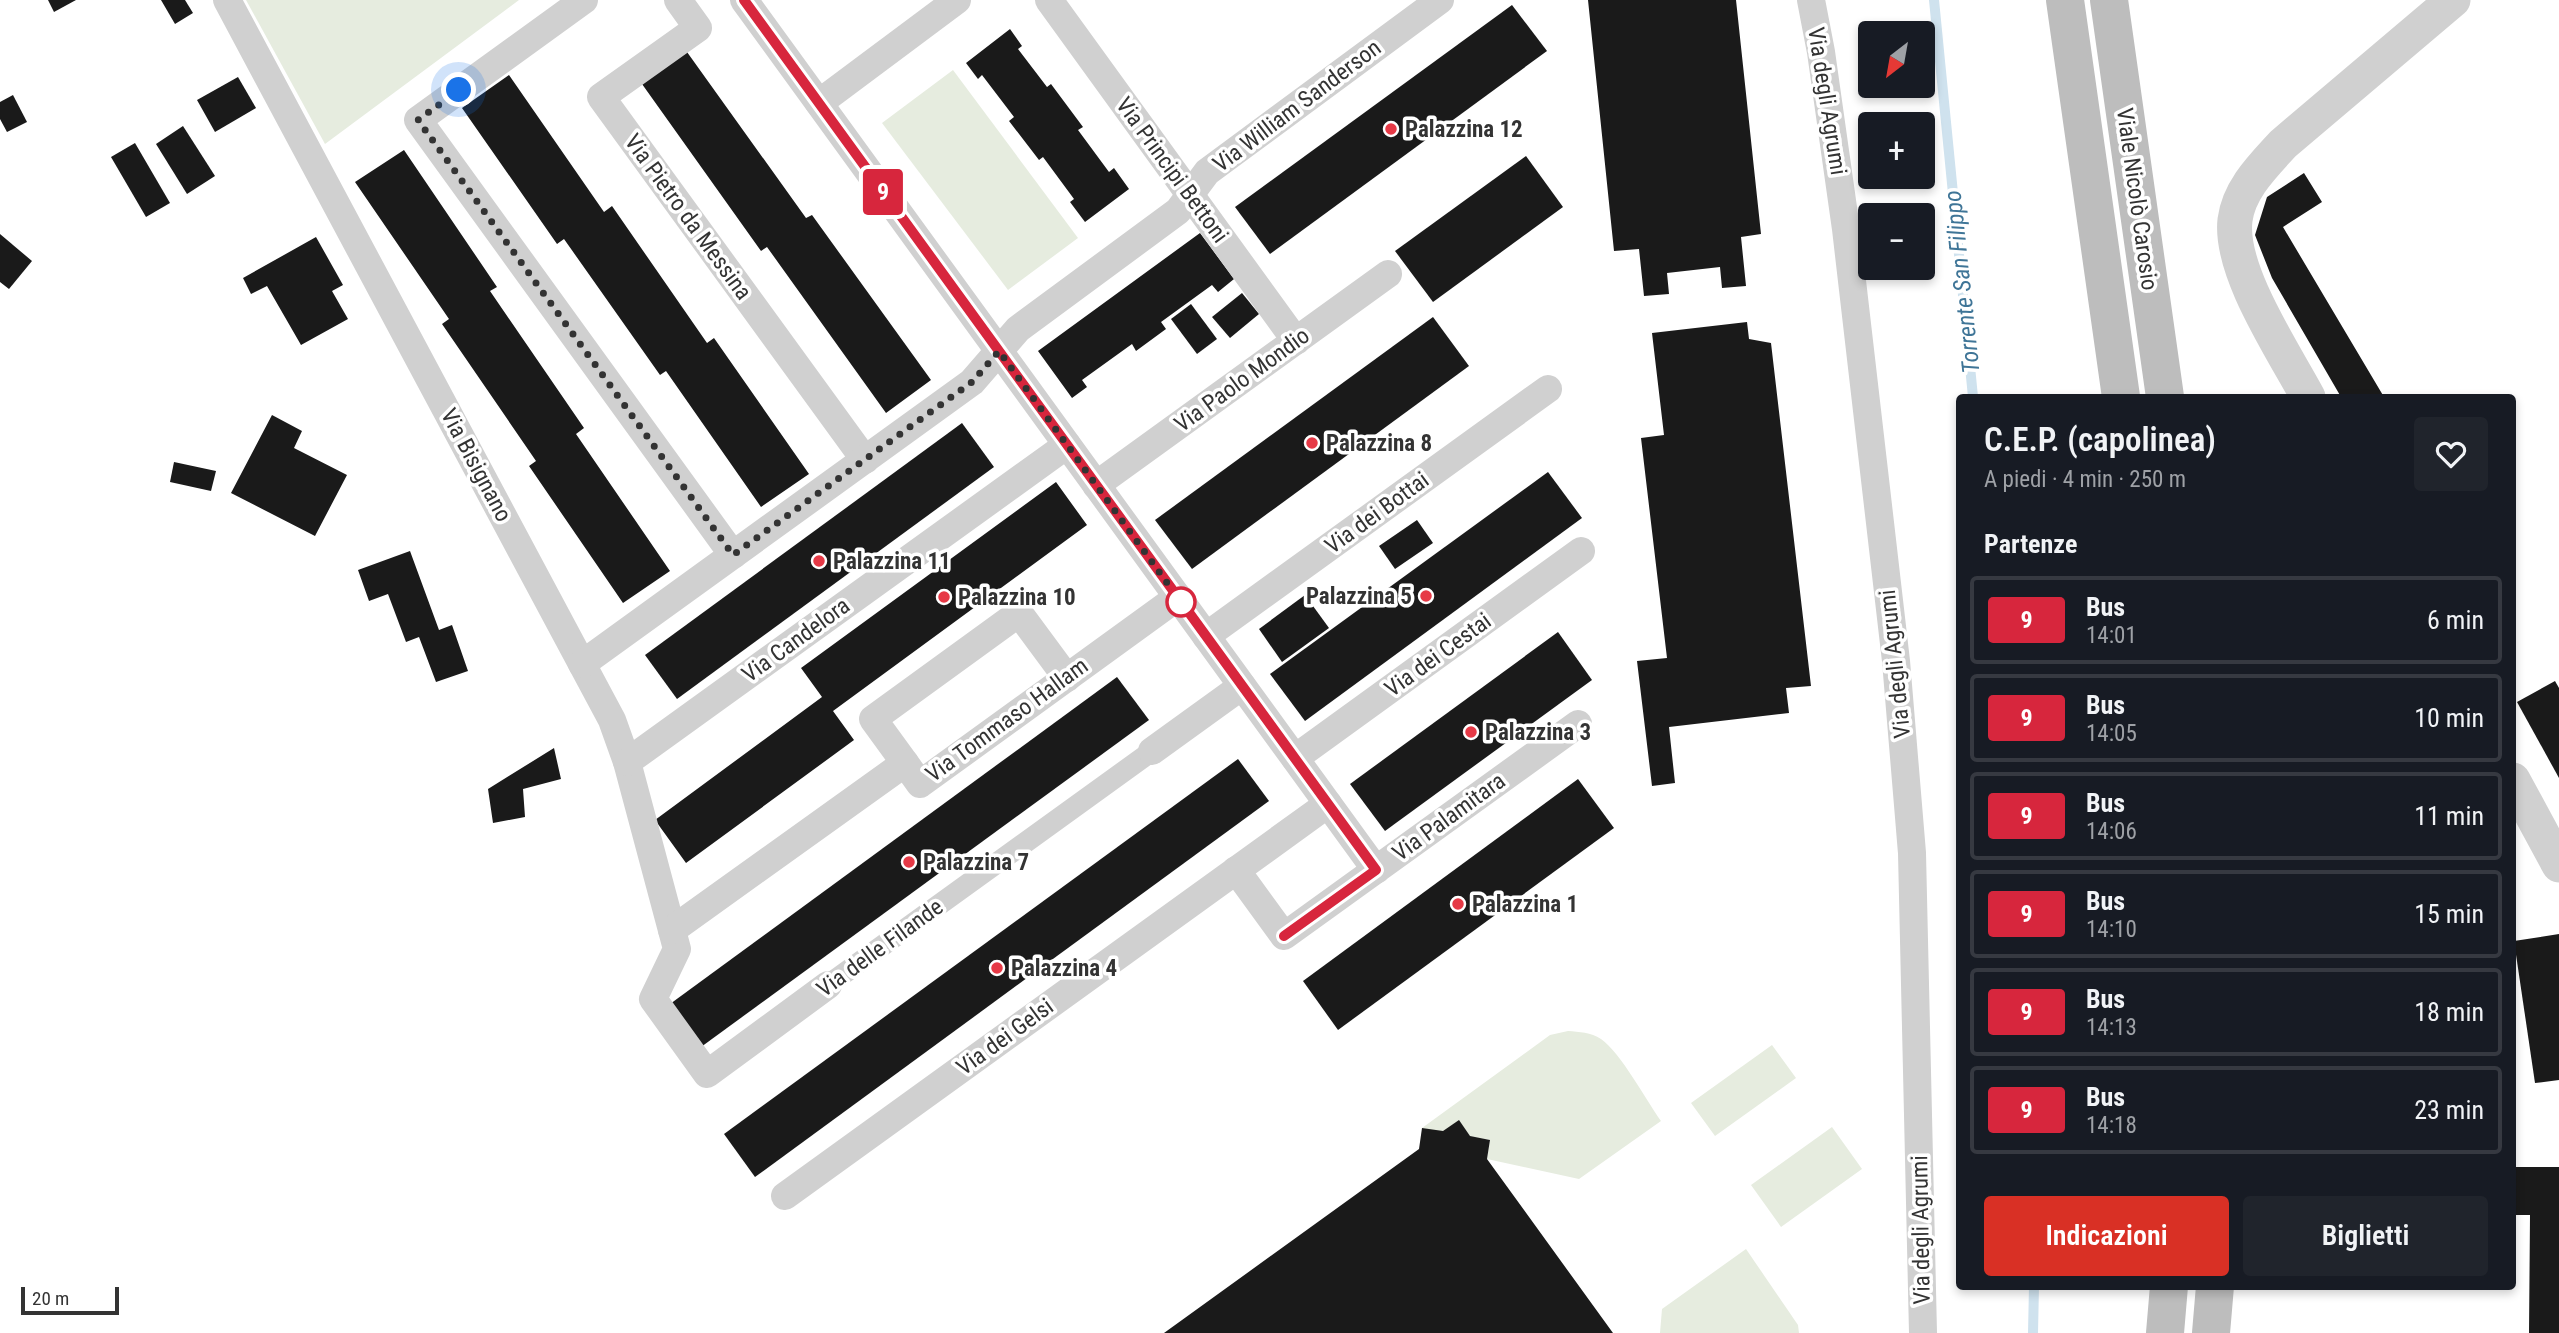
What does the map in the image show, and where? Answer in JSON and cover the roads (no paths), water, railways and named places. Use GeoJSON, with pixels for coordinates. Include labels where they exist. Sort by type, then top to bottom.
{"type":"FeatureCollection","features":[{"type":"Feature","properties":{"kind":"main road","name":"Viale Nicolò Carosio"},"geometry":{"type":"LineString","coordinates":[[2065,0],[2121,394]]}},
{"type":"Feature","properties":{"kind":"main road","name":"Viale Nicolò Carosio"},"geometry":{"type":"LineString","coordinates":[[2109,0],[2165,394]]}},
{"type":"Feature","properties":{"kind":"main road"},"geometry":{"type":"LineString","coordinates":[[2165,1333],[2169,1290]]}},
{"type":"Feature","properties":{"kind":"main road"},"geometry":{"type":"LineString","coordinates":[[2211,1333],[2215,1290]]}},
{"type":"Feature","properties":{"kind":"street","name":"Via Bisignano"},"geometry":{"type":"LineString","coordinates":[[227,0],[612,720],[627,762],[675,939]]}},
{"type":"Feature","properties":{"kind":"street"},"geometry":{"type":"LineString","coordinates":[[584,0],[418,120],[733,555]]}},
{"type":"Feature","properties":{"kind":"street","name":"Via Pietro da Messina"},"geometry":{"type":"LineString","coordinates":[[678,0],[698,28],[601,97],[865,460]]}},
{"type":"Feature","properties":{"kind":"street"},"geometry":{"type":"LineString","coordinates":[[819,103],[957,0]]}},
{"type":"Feature","properties":{"kind":"street","name":"Via Principi Bettoni"},"geometry":{"type":"LineString","coordinates":[[1049,0],[1296,341]]}},
{"type":"Feature","properties":{"kind":"street","name":"Via William Sanderson"},"geometry":{"type":"LineString","coordinates":[[582,664],[972,382],[1018,329],[1178,211],[1207,172],[1440,0]]}},
{"type":"Feature","properties":{"kind":"street","name":"Via degli Agrumi"},"geometry":{"type":"LineString","coordinates":[[1811,0],[1846,229],[1896,661],[1912,853],[1923,1333]]}},
{"type":"Feature","properties":{"kind":"street"},"geometry":{"type":"LineString","coordinates":[[2306,394],[2242,271],[2235,244],[2235,219],[2245,191],[2260,168],[2283,144],[2454,0]]}},
{"type":"Feature","properties":{"kind":"street"},"geometry":{"type":"LineString","coordinates":[[752,3],[819,103],[1376,870]]}},
{"type":"Feature","properties":{"kind":"street","name":"Via Paolo Mondio"},"geometry":{"type":"LineString","coordinates":[[1096,485],[1388,274]]}},
{"type":"Feature","properties":{"kind":"street","name":"Via dei Bottai"},"geometry":{"type":"LineString","coordinates":[[1206,636],[1548,389]]}},
{"type":"Feature","properties":{"kind":"street","name":"Via Candelora"},"geometry":{"type":"LineString","coordinates":[[627,762],[1067,445]]}},
{"type":"Feature","properties":{"kind":"street","name":"Via dei Cestai"},"geometry":{"type":"LineString","coordinates":[[1295,758],[1581,551]]}},
{"type":"Feature","properties":{"kind":"street","name":"Via Tommaso Hallam"},"geometry":{"type":"LineString","coordinates":[[675,939],[905,763],[920,784],[1178,597]]}},
{"type":"Feature","properties":{"kind":"street"},"geometry":{"type":"LineString","coordinates":[[905,763],[873,719],[1019,613],[1067,678]]}},
{"type":"Feature","properties":{"kind":"street","name":"Via delle Filande"},"geometry":{"type":"LineString","coordinates":[[675,939],[653,999],[707,1074],[1242,686]]}},
{"type":"Feature","properties":{"kind":"street","name":"Via Palamitara"},"geometry":{"type":"LineString","coordinates":[[1236,870],[1284,936],[1578,724]]}},
{"type":"Feature","properties":{"kind":"street"},"geometry":{"type":"LineString","coordinates":[[2516,786],[2559,865]]}},
{"type":"Feature","properties":{"kind":"street","name":"Via dei Gelsi"},"geometry":{"type":"LineString","coordinates":[[785,1196],[1328,804]]}},
{"type":"Feature","properties":{"kind":"waterway","name":"Torrente San Filippo"},"geometry":{"type":"LineString","coordinates":[[1934,0],[1973,394]]}},
{"type":"Feature","properties":{"kind":"waterway","name":"Torrente San Filippo"},"geometry":{"type":"LineString","coordinates":[[2033,1333],[2034,1290]]}},
{"type":"Feature","properties":{"kind":"place","name":"Palazzina 12"},"geometry":{"type":"Point","coordinates":[1391,129]}},
{"type":"Feature","properties":{"kind":"place","name":"Palazzina 8"},"geometry":{"type":"Point","coordinates":[1312,443]}},
{"type":"Feature","properties":{"kind":"place","name":"Palazzina 11"},"geometry":{"type":"Point","coordinates":[819,561]}},
{"type":"Feature","properties":{"kind":"place","name":"Palazzina 5"},"geometry":{"type":"Point","coordinates":[1426,596]}},
{"type":"Feature","properties":{"kind":"place","name":"Palazzina 10"},"geometry":{"type":"Point","coordinates":[944,597]}},
{"type":"Feature","properties":{"kind":"place","name":"Palazzina 3"},"geometry":{"type":"Point","coordinates":[1471,732]}},
{"type":"Feature","properties":{"kind":"place","name":"Palazzina 7"},"geometry":{"type":"Point","coordinates":[909,862]}},
{"type":"Feature","properties":{"kind":"place","name":"Palazzina 1"},"geometry":{"type":"Point","coordinates":[1458,904]}},
{"type":"Feature","properties":{"kind":"place","name":"Palazzina 4"},"geometry":{"type":"Point","coordinates":[997,968]}}]}
